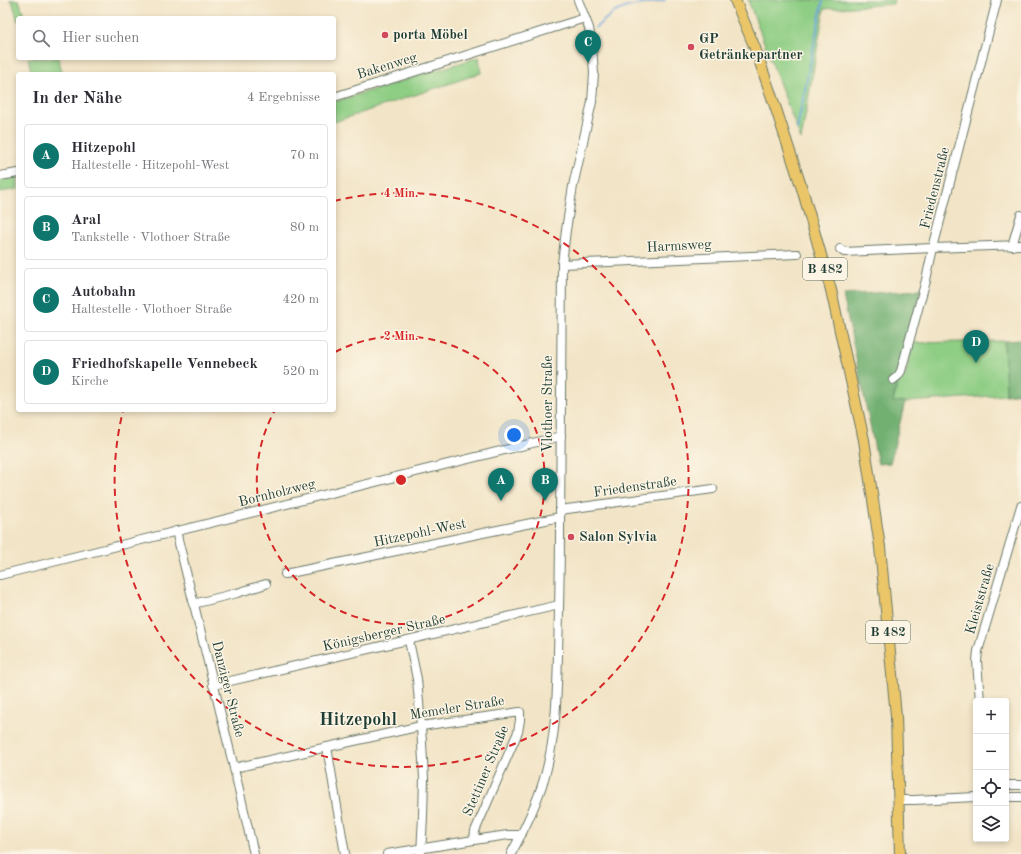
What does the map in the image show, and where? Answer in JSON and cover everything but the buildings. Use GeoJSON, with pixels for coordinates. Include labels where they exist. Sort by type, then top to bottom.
{"type":"FeatureCollection","features":[{"type":"Feature","properties":{"kind":"main road","name":"B 482"},"geometry":{"type":"LineString","coordinates":[[735,0],[755,48],[803,192],[831,290],[864,440],[880,548],[896,709],[900,854]]}},
{"type":"Feature","properties":{"kind":"street","name":"Vlothoer Straße"},"geometry":{"type":"LineString","coordinates":[[511,854],[536,802],[544,779],[550,755],[557,696],[562,264],[573,186],[592,102],[594,73],[589,28],[578,0]]}},
{"type":"Feature","properties":{"kind":"street","name":"Friedenstraße"},"geometry":{"type":"LineString","coordinates":[[893,380],[901,372],[926,280],[997,0]]}},
{"type":"Feature","properties":{"kind":"street","name":"Bakenweg"},"geometry":{"type":"LineString","coordinates":[[336,96],[585,18]]}},
{"type":"Feature","properties":{"kind":"street"},"geometry":{"type":"LineString","coordinates":[[0,176],[16,173]]}},
{"type":"Feature","properties":{"kind":"street"},"geometry":{"type":"LineString","coordinates":[[1012,246],[1021,215]]}},
{"type":"Feature","properties":{"kind":"street"},"geometry":{"type":"LineString","coordinates":[[840,250],[844,252],[1021,245]]}},
{"type":"Feature","properties":{"kind":"street","name":"Harmsweg"},"geometry":{"type":"LineString","coordinates":[[562,264],[797,254]]}},
{"type":"Feature","properties":{"kind":"street","name":"Bornholzweg"},"geometry":{"type":"LineString","coordinates":[[0,575],[561,436]]}},
{"type":"Feature","properties":{"kind":"street","name":"Friedenstraße"},"geometry":{"type":"LineString","coordinates":[[560,513],[713,489]]}},
{"type":"Feature","properties":{"kind":"street","name":"Kleiststraße"},"geometry":{"type":"LineString","coordinates":[[980,698],[977,661],[979,650],[1021,506]]}},
{"type":"Feature","properties":{"kind":"street","name":"Hitzepohl-West"},"geometry":{"type":"LineString","coordinates":[[285,574],[560,513]]}},
{"type":"Feature","properties":{"kind":"street","name":"Danziger Straße"},"geometry":{"type":"LineString","coordinates":[[176,531],[254,854]]}},
{"type":"Feature","properties":{"kind":"street"},"geometry":{"type":"LineString","coordinates":[[194,604],[266,584]]}},
{"type":"Feature","properties":{"kind":"street","name":"Königsberger Straße"},"geometry":{"type":"LineString","coordinates":[[214,685],[559,605]]}},
{"type":"Feature","properties":{"kind":"street"},"geometry":{"type":"LineString","coordinates":[[409,641],[417,679],[422,726],[424,778],[421,851]]}},
{"type":"Feature","properties":{"kind":"street","name":"Memeler Straße"},"geometry":{"type":"LineString","coordinates":[[234,768],[422,726],[520,712]]}},
{"type":"Feature","properties":{"kind":"street","name":"Stettiner Straße"},"geometry":{"type":"LineString","coordinates":[[474,840],[475,831],[518,732],[520,712]]}},
{"type":"Feature","properties":{"kind":"street"},"geometry":{"type":"LineString","coordinates":[[327,747],[345,854]]}},
{"type":"Feature","properties":{"kind":"street"},"geometry":{"type":"LineString","coordinates":[[1009,785],[1021,786]]}},
{"type":"Feature","properties":{"kind":"street"},"geometry":{"type":"LineString","coordinates":[[1009,796],[1021,797]]}},
{"type":"Feature","properties":{"kind":"street"},"geometry":{"type":"LineString","coordinates":[[899,800],[973,797]]}},
{"type":"Feature","properties":{"kind":"street"},"geometry":{"type":"LineString","coordinates":[[387,854],[421,851],[474,840],[508,835],[521,835]]}},
{"type":"Feature","properties":{"kind":"green space"},"geometry":{"type":"Polygon","coordinates":[[[9,0],[19,0],[24,16],[16,16],[12,1],[9,0]]]}},
{"type":"Feature","properties":{"kind":"green space"},"geometry":{"type":"Polygon","coordinates":[[[748,0],[894,0],[893,4],[824,9],[801,140],[748,0]]]}},
{"type":"Feature","properties":{"kind":"green space"},"geometry":{"type":"Polygon","coordinates":[[[479,57],[481,73],[336,121],[336,101],[479,57]]]}},
{"type":"Feature","properties":{"kind":"green space"},"geometry":{"type":"Polygon","coordinates":[[[28,60],[59,60],[62,72],[32,72],[28,60]]]}},
{"type":"Feature","properties":{"kind":"green space"},"geometry":{"type":"Polygon","coordinates":[[[16,175],[16,189],[0,192],[0,179],[16,175]]]}},
{"type":"Feature","properties":{"kind":"green space"},"geometry":{"type":"Polygon","coordinates":[[[921,290],[893,402],[905,402],[890,463],[878,464],[843,295],[921,290]]]}},
{"type":"Feature","properties":{"kind":"green space"},"geometry":{"type":"Polygon","coordinates":[[[1021,340],[1021,393],[1006,395],[1004,341],[1021,340]]]}},
{"type":"Feature","properties":{"kind":"green space"},"geometry":{"type":"Polygon","coordinates":[[[1004,341],[1006,395],[893,403],[898,380],[905,377],[913,343],[1004,341]]]}},
{"type":"Feature","properties":{"kind":"waterway"},"geometry":{"type":"LineString","coordinates":[[595,28],[613,13],[627,7],[665,0]]}},
{"type":"Feature","properties":{"kind":"waterway"},"geometry":{"type":"LineString","coordinates":[[797,129],[823,0]]}},
{"type":"Feature","properties":{"kind":"place","name":"porta Möbel"},"geometry":{"type":"Point","coordinates":[385,35]}},
{"type":"Feature","properties":{"kind":"place","name":"GP Getränkepartner"},"geometry":{"type":"Point","coordinates":[691,47]}},
{"type":"Feature","properties":{"kind":"place","name":"Autobahn"},"geometry":{"type":"Point","coordinates":[588,63]}},
{"type":"Feature","properties":{"kind":"place","name":"Friedhofskapelle Vennebeck"},"geometry":{"type":"Point","coordinates":[976,363]}},
{"type":"Feature","properties":{"kind":"place","name":"Hitzepohl"},"geometry":{"type":"Point","coordinates":[501,501]}},
{"type":"Feature","properties":{"kind":"place","name":"Aral"},"geometry":{"type":"Point","coordinates":[545,501]}},
{"type":"Feature","properties":{"kind":"place","name":"Salon Sylvia"},"geometry":{"type":"Point","coordinates":[571,537]}},
{"type":"Feature","properties":{"kind":"district","name":"Hitzepohl"},"geometry":{"type":"Point","coordinates":[358,720]}}]}
